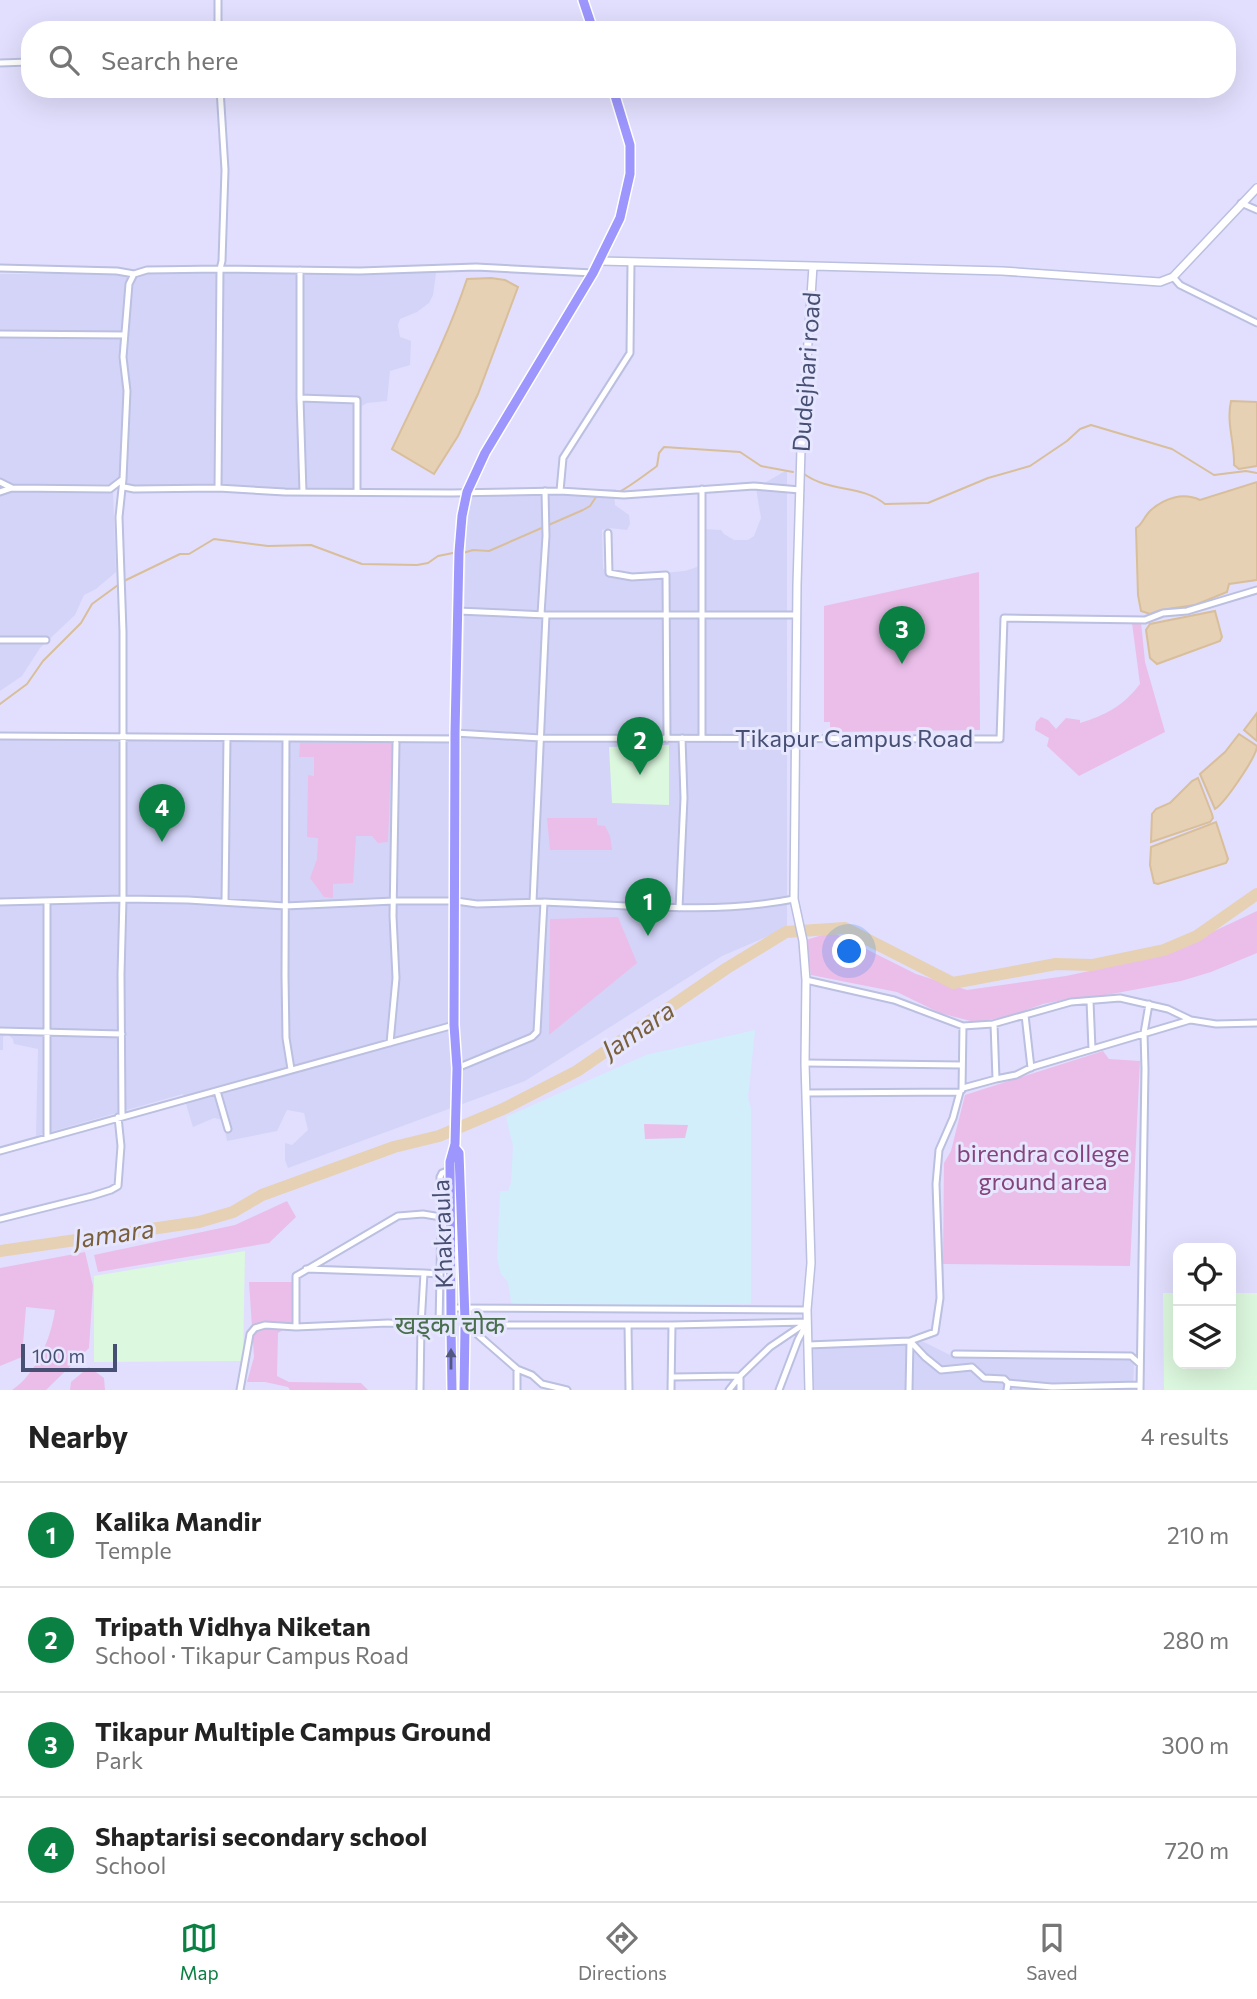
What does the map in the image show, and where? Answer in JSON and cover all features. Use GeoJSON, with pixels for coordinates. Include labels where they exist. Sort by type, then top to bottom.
{"type":"FeatureCollection","features":[{"type":"Feature","properties":{"kind":"main road"},"geometry":{"type":"LineString","coordinates":[[583,0],[590,21]]}},
{"type":"Feature","properties":{"kind":"main road"},"geometry":{"type":"LineString","coordinates":[[455,1146],[455,736],[459,548],[467,492],[496,434],[593,273],[620,218],[631,174],[630,145],[616,98]]}},
{"type":"Feature","properties":{"kind":"main road","name":"Khakraula"},"geometry":{"type":"LineString","coordinates":[[451,1324],[450,1170],[455,1146]]}},
{"type":"Feature","properties":{"kind":"main road","name":"Khakraula"},"geometry":{"type":"LineString","coordinates":[[455,1146],[459,1153],[467,1324]]}},
{"type":"Feature","properties":{"kind":"main road","name":"Khakraula"},"geometry":{"type":"LineString","coordinates":[[451,1324],[458,1315],[467,1324]]}},
{"type":"Feature","properties":{"kind":"main road"},"geometry":{"type":"LineString","coordinates":[[451,1324],[457,1331],[467,1324]]}},
{"type":"Feature","properties":{"kind":"main road"},"geometry":{"type":"LineString","coordinates":[[451,1324],[452,1390]]}},
{"type":"Feature","properties":{"kind":"main road"},"geometry":{"type":"LineString","coordinates":[[464,1390],[467,1324]]}},
{"type":"Feature","properties":{"kind":"street"},"geometry":{"type":"LineString","coordinates":[[218,0],[218,21]]}},
{"type":"Feature","properties":{"kind":"street"},"geometry":{"type":"LineString","coordinates":[[0,63],[21,62]]}},
{"type":"Feature","properties":{"kind":"street"},"geometry":{"type":"LineString","coordinates":[[218,488],[220,269],[223,253],[225,170],[221,98]]}},
{"type":"Feature","properties":{"kind":"street"},"geometry":{"type":"LineString","coordinates":[[1257,188],[1173,277],[1180,285],[1257,323]]}},
{"type":"Feature","properties":{"kind":"street"},"geometry":{"type":"LineString","coordinates":[[1241,203],[1257,210]]}},
{"type":"Feature","properties":{"kind":"street"},"geometry":{"type":"LineString","coordinates":[[599,261],[813,266]]}},
{"type":"Feature","properties":{"kind":"street"},"geometry":{"type":"LineString","coordinates":[[560,491],[563,458],[630,353],[631,263]]}},
{"type":"Feature","properties":{"kind":"street","name":"Dudejhari road"},"geometry":{"type":"LineString","coordinates":[[809,1390],[807,1310],[811,1263],[805,1063],[806,980],[803,941],[794,899],[796,615],[813,266],[1002,271],[1160,282],[1173,277]]}},
{"type":"Feature","properties":{"kind":"street"},"geometry":{"type":"LineString","coordinates":[[0,268],[117,271],[134,274],[147,270],[476,267],[593,273]]}},
{"type":"Feature","properties":{"kind":"street"},"geometry":{"type":"LineString","coordinates":[[299,270],[303,492]]}},
{"type":"Feature","properties":{"kind":"street"},"geometry":{"type":"LineString","coordinates":[[0,1219],[92,1196],[118,1186],[121,1146],[123,899],[123,632],[119,504],[124,487],[127,391],[123,357],[129,284],[134,274]]}},
{"type":"Feature","properties":{"kind":"street"},"geometry":{"type":"LineString","coordinates":[[0,334],[125,335]]}},
{"type":"Feature","properties":{"kind":"street"},"geometry":{"type":"LineString","coordinates":[[300,398],[357,400],[358,492]]}},
{"type":"Feature","properties":{"kind":"street"},"geometry":{"type":"LineString","coordinates":[[0,492],[12,488],[110,489],[123,479]]}},
{"type":"Feature","properties":{"kind":"street"},"geometry":{"type":"LineString","coordinates":[[0,482],[12,488]]}},
{"type":"Feature","properties":{"kind":"street"},"geometry":{"type":"LineString","coordinates":[[124,487],[303,492],[560,491],[624,495],[754,486],[800,490]]}},
{"type":"Feature","properties":{"kind":"street"},"geometry":{"type":"LineString","coordinates":[[702,489],[702,738]]}},
{"type":"Feature","properties":{"kind":"street"},"geometry":{"type":"LineString","coordinates":[[533,902],[541,738],[545,491]]}},
{"type":"Feature","properties":{"kind":"street"},"geometry":{"type":"LineString","coordinates":[[608,533],[609,573],[632,577],[666,575],[667,738]]}},
{"type":"Feature","properties":{"kind":"street","name":"Tikapur Campus Road"},"geometry":{"type":"LineString","coordinates":[[0,736],[121,739],[455,736],[1000,739],[1004,618],[1144,620],[1163,613],[1187,611],[1257,590]]}},
{"type":"Feature","properties":{"kind":"street"},"geometry":{"type":"LineString","coordinates":[[458,611],[796,615]]}},
{"type":"Feature","properties":{"kind":"street"},"geometry":{"type":"LineString","coordinates":[[0,640],[46,640]]}},
{"type":"Feature","properties":{"kind":"street"},"geometry":{"type":"LineString","coordinates":[[225,902],[227,738]]}},
{"type":"Feature","properties":{"kind":"street"},"geometry":{"type":"LineString","coordinates":[[286,738],[286,1038],[288,1065],[291,1069]]}},
{"type":"Feature","properties":{"kind":"street"},"geometry":{"type":"LineString","coordinates":[[679,908],[684,799],[682,738]]}},
{"type":"Feature","properties":{"kind":"street"},"geometry":{"type":"LineString","coordinates":[[390,1043],[396,978],[394,901],[397,743]]}},
{"type":"Feature","properties":{"kind":"street"},"geometry":{"type":"LineString","coordinates":[[0,902],[123,899],[285,906],[456,901],[477,904],[544,902],[679,908],[755,907],[794,899]]}},
{"type":"Feature","properties":{"kind":"street"},"geometry":{"type":"LineString","coordinates":[[47,901],[47,1138]]}},
{"type":"Feature","properties":{"kind":"street"},"geometry":{"type":"LineString","coordinates":[[457,1068],[532,1037],[537,1032],[544,902]]}},
{"type":"Feature","properties":{"kind":"street"},"geometry":{"type":"LineString","coordinates":[[806,980],[894,1000],[963,1026],[994,1024],[1071,1003],[1120,998],[1168,1009],[1191,1020],[1216,1024],[1257,1023]]}},
{"type":"Feature","properties":{"kind":"street"},"geometry":{"type":"LineString","coordinates":[[1090,1001],[1093,1049]]}},
{"type":"Feature","properties":{"kind":"street"},"geometry":{"type":"LineString","coordinates":[[910,1341],[941,1370],[972,1367],[984,1378],[1001,1377],[1008,1387],[1140,1387],[1144,1033],[1149,1004]]}},
{"type":"Feature","properties":{"kind":"street"},"geometry":{"type":"LineString","coordinates":[[1026,1015],[1031,1068]]}},
{"type":"Feature","properties":{"kind":"street"},"geometry":{"type":"LineString","coordinates":[[806,1094],[962,1090],[1191,1020]]}},
{"type":"Feature","properties":{"kind":"street"},"geometry":{"type":"LineString","coordinates":[[994,1024],[996,1079]]}},
{"type":"Feature","properties":{"kind":"street"},"geometry":{"type":"LineString","coordinates":[[0,1151],[454,1025]]}},
{"type":"Feature","properties":{"kind":"street"},"geometry":{"type":"LineString","coordinates":[[808,1345],[910,1341],[935,1332],[940,1298],[936,1184],[939,1150],[962,1090],[963,1026]]}},
{"type":"Feature","properties":{"kind":"street"},"geometry":{"type":"LineString","coordinates":[[0,1031],[122,1034]]}},
{"type":"Feature","properties":{"kind":"street"},"geometry":{"type":"LineString","coordinates":[[805,1063],[961,1065]]}},
{"type":"Feature","properties":{"kind":"street"},"geometry":{"type":"LineString","coordinates":[[217,1091],[228,1129]]}},
{"type":"Feature","properties":{"kind":"street"},"geometry":{"type":"LineString","coordinates":[[439,1325],[440,1177],[442,1172],[450,1170]]}},
{"type":"Feature","properties":{"kind":"street"},"geometry":{"type":"LineString","coordinates":[[296,1327],[296,1276],[398,1216],[423,1214],[441,1217]]}},
{"type":"Feature","properties":{"kind":"street"},"geometry":{"type":"LineString","coordinates":[[306,1269],[440,1274]]}},
{"type":"Feature","properties":{"kind":"street"},"geometry":{"type":"LineString","coordinates":[[420,1390],[424,1273]]}},
{"type":"Feature","properties":{"kind":"street"},"geometry":{"type":"LineString","coordinates":[[450,1308],[807,1310]]}},
{"type":"Feature","properties":{"kind":"street"},"geometry":{"type":"LineString","coordinates":[[467,1324],[672,1325],[807,1322]]}},
{"type":"Feature","properties":{"kind":"street"},"geometry":{"type":"LineString","coordinates":[[729,1390],[770,1347],[807,1322]]}},
{"type":"Feature","properties":{"kind":"street"},"geometry":{"type":"LineString","coordinates":[[779,1390],[797,1340],[807,1322]]}},
{"type":"Feature","properties":{"kind":"street"},"geometry":{"type":"LineString","coordinates":[[240,1390],[250,1334],[255,1328],[265,1325],[296,1327],[451,1324]]}},
{"type":"Feature","properties":{"kind":"street"},"geometry":{"type":"LineString","coordinates":[[467,1324],[517,1369],[542,1384],[567,1390]]}},
{"type":"Feature","properties":{"kind":"street"},"geometry":{"type":"LineString","coordinates":[[628,1325],[629,1390]]}},
{"type":"Feature","properties":{"kind":"street"},"geometry":{"type":"LineString","coordinates":[[671,1390],[672,1325]]}},
{"type":"Feature","properties":{"kind":"street"},"geometry":{"type":"LineString","coordinates":[[909,1390],[910,1341]]}},
{"type":"Feature","properties":{"kind":"street"},"geometry":{"type":"LineString","coordinates":[[955,1354],[1131,1356],[1140,1364]]}},
{"type":"Feature","properties":{"kind":"street"},"geometry":{"type":"LineString","coordinates":[[517,1369],[517,1390]]}},
{"type":"Feature","properties":{"kind":"street"},"geometry":{"type":"LineString","coordinates":[[673,1377],[740,1376]]}},
{"type":"Feature","properties":{"kind":"street"},"geometry":{"type":"LineString","coordinates":[[740,1376],[740,1390]]}},
{"type":"Feature","properties":{"kind":"shaded area"},"geometry":{"type":"Polygon","coordinates":[[[436,273],[429,303],[400,319],[398,325],[400,337],[411,341],[410,365],[390,371],[387,401],[362,406],[354,489],[101,484],[0,487],[0,274],[436,273]]]}},
{"type":"Feature","properties":{"kind":"shaded area"},"geometry":{"type":"Polygon","coordinates":[[[467,279],[505,280],[518,287],[478,394],[458,436],[434,474],[392,449],[442,344],[467,279]]]}},
{"type":"Feature","properties":{"kind":"shaded area"},"geometry":{"type":"Polygon","coordinates":[[[1231,401],[1257,402],[1257,466],[1239,469],[1234,465],[1231,401]]]}},
{"type":"Feature","properties":{"kind":"shaded area"},"geometry":{"type":"Polygon","coordinates":[[[787,470],[787,928],[722,956],[525,1081],[288,1168],[285,1143],[292,1145],[308,1130],[304,1113],[287,1110],[277,1131],[227,1141],[223,1120],[214,1118],[193,1127],[183,1094],[36,1136],[38,1049],[14,1044],[7,1034],[3,1037],[3,1050],[0,1050],[0,732],[202,735],[462,734],[467,495],[616,489],[615,505],[629,515],[630,524],[627,530],[602,530],[603,568],[608,573],[640,575],[685,571],[697,567],[700,563],[703,529],[721,530],[734,540],[748,540],[754,536],[761,518],[756,488],[787,470]]]}},
{"type":"Feature","properties":{"kind":"shaded area"},"geometry":{"type":"Polygon","coordinates":[[[1257,482],[1257,580],[1229,584],[1227,592],[1195,605],[1150,614],[1141,611],[1136,528],[1149,512],[1162,502],[1174,498],[1187,496],[1200,500],[1257,482]]]}},
{"type":"Feature","properties":{"kind":"shaded area"},"geometry":{"type":"Polygon","coordinates":[[[18,490],[113,490],[116,572],[96,589],[84,595],[75,615],[40,648],[22,676],[0,691],[0,496],[18,490]]]}},
{"type":"Feature","properties":{"kind":"shaded area"},"geometry":{"type":"Polygon","coordinates":[[[1215,611],[1222,637],[1220,641],[1157,664],[1150,658],[1146,630],[1150,624],[1215,611]]]}},
{"type":"Feature","properties":{"kind":"shaded area"},"geometry":{"type":"Polygon","coordinates":[[[1257,713],[1257,741],[1244,730],[1257,713]]]}},
{"type":"Feature","properties":{"kind":"shaded area"},"geometry":{"type":"Polygon","coordinates":[[[1239,734],[1257,746],[1256,751],[1233,789],[1215,809],[1200,774],[1225,752],[1239,734]]]}},
{"type":"Feature","properties":{"kind":"shaded area"},"geometry":{"type":"Polygon","coordinates":[[[669,745],[669,805],[612,803],[609,747],[669,745]]]}},
{"type":"Feature","properties":{"kind":"shaded area"},"geometry":{"type":"Polygon","coordinates":[[[1198,778],[1213,818],[1210,822],[1151,842],[1152,814],[1156,809],[1170,803],[1198,778]]]}},
{"type":"Feature","properties":{"kind":"shaded area"},"geometry":{"type":"Polygon","coordinates":[[[1216,822],[1228,859],[1226,863],[1154,883],[1150,865],[1151,847],[1216,822]]]}},
{"type":"Feature","properties":{"kind":"shaded area"},"geometry":{"type":"Polygon","coordinates":[[[755,1030],[748,1098],[751,1108],[751,1304],[512,1307],[508,1282],[501,1274],[497,1258],[500,1191],[508,1191],[511,1183],[513,1146],[506,1117],[646,1055],[755,1030]]]}},
{"type":"Feature","properties":{"kind":"shaded area"},"geometry":{"type":"Polygon","coordinates":[[[245,1251],[243,1361],[94,1362],[94,1276],[245,1251]]]}},
{"type":"Feature","properties":{"kind":"shaded area"},"geometry":{"type":"Polygon","coordinates":[[[1163,1293],[1173,1293],[1173,1369],[1236,1369],[1236,1293],[1257,1293],[1257,1390],[1164,1390],[1163,1293]]]}},
{"type":"Feature","properties":{"kind":"shaded area"},"geometry":{"type":"Polygon","coordinates":[[[924,1342],[952,1356],[1131,1358],[1134,1362],[1133,1390],[812,1390],[813,1345],[924,1342]]]}},
{"type":"Feature","properties":{"kind":"green space"},"geometry":{"type":"Polygon","coordinates":[[[979,572],[980,730],[830,732],[830,722],[824,722],[824,606],[979,572]]]}},
{"type":"Feature","properties":{"kind":"green space"},"geometry":{"type":"Polygon","coordinates":[[[1141,622],[1145,662],[1165,732],[1079,776],[1047,746],[1049,738],[1035,730],[1036,722],[1041,717],[1056,729],[1066,718],[1080,720],[1080,723],[1106,713],[1127,698],[1140,684],[1132,623],[1141,622]]]}},
{"type":"Feature","properties":{"kind":"green space"},"geometry":{"type":"Polygon","coordinates":[[[300,743],[392,743],[388,842],[378,843],[372,836],[356,836],[353,883],[333,884],[333,898],[324,897],[310,878],[317,859],[318,838],[307,837],[308,775],[314,776],[314,757],[299,757],[300,743]]]}},
{"type":"Feature","properties":{"kind":"green space"},"geometry":{"type":"Polygon","coordinates":[[[547,818],[597,818],[597,825],[605,826],[610,836],[612,850],[550,850],[547,818]]]}},
{"type":"Feature","properties":{"kind":"green space"},"geometry":{"type":"Polygon","coordinates":[[[1257,911],[1257,953],[1211,972],[1181,981],[1043,1004],[1007,1017],[974,1022],[940,1013],[897,992],[811,975],[806,940],[832,932],[916,974],[967,990],[1066,976],[1141,960],[1174,950],[1257,911]]]}},
{"type":"Feature","properties":{"kind":"green space"},"geometry":{"type":"Polygon","coordinates":[[[618,917],[637,963],[549,1035],[550,919],[618,917]]]}},
{"type":"Feature","properties":{"kind":"green space","name":"birendra college ground area"},"geometry":{"type":"Polygon","coordinates":[[[1103,1051],[1109,1059],[1140,1061],[1130,1266],[943,1264],[944,1163],[951,1151],[965,1095],[1103,1051]]]}},
{"type":"Feature","properties":{"kind":"green space"},"geometry":{"type":"Polygon","coordinates":[[[644,1124],[688,1125],[685,1138],[645,1139],[644,1124]]]}},
{"type":"Feature","properties":{"kind":"green space"},"geometry":{"type":"Polygon","coordinates":[[[287,1201],[296,1217],[269,1243],[98,1272],[94,1255],[235,1225],[287,1201]]]}},
{"type":"Feature","properties":{"kind":"green space"},"geometry":{"type":"Polygon","coordinates":[[[85,1252],[93,1286],[89,1348],[46,1390],[12,1390],[28,1375],[41,1355],[55,1310],[26,1307],[22,1357],[0,1366],[0,1268],[85,1252]]]}},
{"type":"Feature","properties":{"kind":"green space"},"geometry":{"type":"Polygon","coordinates":[[[249,1282],[292,1282],[293,1324],[278,1333],[277,1376],[289,1382],[361,1383],[368,1390],[290,1390],[288,1387],[265,1382],[247,1382],[254,1357],[249,1282]]]}},
{"type":"Feature","properties":{"kind":"green space"},"geometry":{"type":"Polygon","coordinates":[[[89,1367],[104,1378],[105,1390],[70,1390],[71,1382],[89,1367]]]}},
{"type":"Feature","properties":{"kind":"waterway"},"geometry":{"type":"LineString","coordinates":[[804,474],[825,484],[866,494],[885,504],[928,503],[988,478],[1030,466],[1080,429],[1091,425],[1172,449],[1214,475],[1246,471],[1257,473]]}},
{"type":"Feature","properties":{"kind":"waterway"},"geometry":{"type":"LineString","coordinates":[[617,493],[657,466],[659,453],[664,447],[740,452],[761,466],[793,472]]}},
{"type":"Feature","properties":{"kind":"waterway"},"geometry":{"type":"LineString","coordinates":[[463,553],[473,550],[489,551],[583,510],[590,506],[598,494]]}},
{"type":"Feature","properties":{"kind":"waterway"},"geometry":{"type":"LineString","coordinates":[[124,581],[180,554],[189,554],[214,539],[268,546],[311,545],[362,564],[417,565],[453,553]]}},
{"type":"Feature","properties":{"kind":"waterway"},"geometry":{"type":"LineString","coordinates":[[0,704],[27,684],[43,661],[81,623],[92,604],[118,585]]}},
{"type":"Feature","properties":{"kind":"waterway","name":"Jamara"},"geometry":{"type":"LineString","coordinates":[[0,1251],[199,1222],[233,1212],[262,1195],[394,1147],[439,1136],[503,1109],[577,1071],[727,968],[786,932],[845,928],[953,983],[1056,964],[1092,965],[1164,950],[1197,936],[1257,894]]}},
{"type":"Feature","properties":{"kind":"place","name":"Tikapur Multiple Campus Ground"},"geometry":{"type":"Point","coordinates":[902,664]}},
{"type":"Feature","properties":{"kind":"place","name":"Tripath Vidhya Niketan"},"geometry":{"type":"Point","coordinates":[640,775]}},
{"type":"Feature","properties":{"kind":"place","name":"Shaptarisi secondary school"},"geometry":{"type":"Point","coordinates":[162,842]}},
{"type":"Feature","properties":{"kind":"place","name":"Kalika Mandir"},"geometry":{"type":"Point","coordinates":[648,936]}},
{"type":"Feature","properties":{"kind":"district","name":"खड्का चोक"},"geometry":{"type":"Point","coordinates":[450,1325]}}]}
